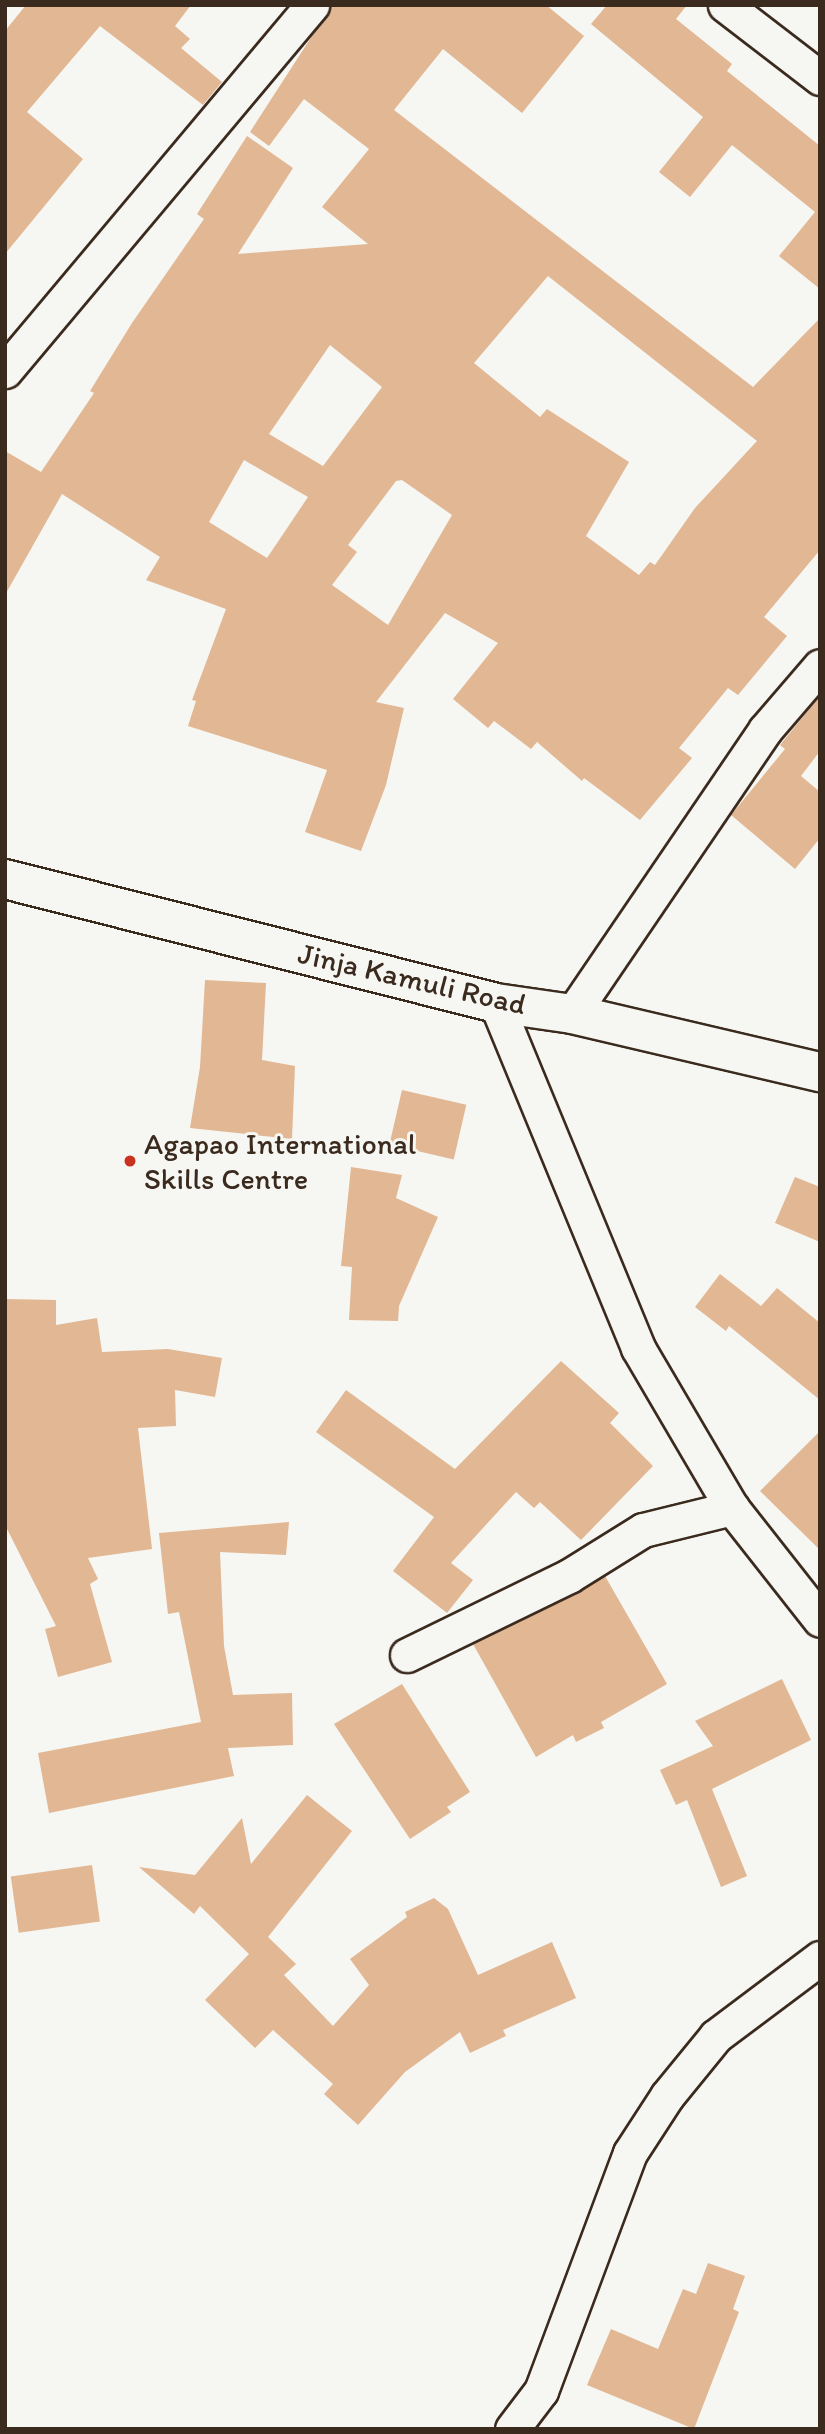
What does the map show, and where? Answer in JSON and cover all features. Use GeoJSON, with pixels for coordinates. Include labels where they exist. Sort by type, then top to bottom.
{"type":"FeatureCollection","features":[{"type":"Feature","properties":{"kind":"main road","name":"Jinja Kamuli Road"},"geometry":{"type":"LineString","coordinates":[[5,879],[496,1003],[572,1014],[820,1072]]}},
{"type":"Feature","properties":{"kind":"street"},"geometry":{"type":"LineString","coordinates":[[5,371],[312,5]]}},
{"type":"Feature","properties":{"kind":"street"},"geometry":{"type":"LineString","coordinates":[[726,5],[820,78]]}},
{"type":"Feature","properties":{"kind":"street"},"geometry":{"type":"LineString","coordinates":[[572,1014],[765,730],[820,666]]}},
{"type":"Feature","properties":{"kind":"street"},"geometry":{"type":"LineString","coordinates":[[496,1003],[638,1348],[732,1508],[820,1620]]}},
{"type":"Feature","properties":{"kind":"street"},"geometry":{"type":"LineString","coordinates":[[407,1655],[569,1576],[643,1530],[732,1508]]}},
{"type":"Feature","properties":{"kind":"street"},"geometry":{"type":"LineString","coordinates":[[512,2429],[541,2391],[630,2153],[667,2096],[716,2036],[820,1958]]}},
{"type":"Feature","properties":{"kind":"building"},"geometry":{"type":"Polygon","coordinates":[[[26,5],[191,5],[175,26],[190,39],[181,48],[222,82],[203,105],[100,26],[27,112],[83,159],[5,254],[5,31],[26,5]]]}},
{"type":"Feature","properties":{"kind":"building"},"geometry":{"type":"Polygon","coordinates":[[[332,5],[546,5],[584,36],[522,113],[443,49],[394,110],[753,387],[820,318],[820,550],[764,617],[787,636],[738,695],[728,688],[679,748],[692,758],[640,820],[584,778],[582,781],[537,742],[531,749],[494,721],[488,728],[453,699],[498,643],[445,613],[376,702],[404,708],[386,785],[361,851],[305,832],[327,770],[188,726],[196,701],[192,700],[226,609],[146,580],[160,557],[62,494],[5,595],[5,451],[41,472],[94,393],[90,391],[132,323],[204,219],[197,214],[247,136],[293,168],[238,254],[368,244],[322,207],[369,149],[304,99],[269,146],[250,132],[332,5]],[[548,276],[474,363],[540,417],[547,409],[629,462],[586,536],[639,575],[650,562],[655,565],[695,508],[757,441],[548,276]],[[330,345],[269,434],[323,466],[382,387],[330,345]],[[244,460],[209,522],[267,558],[308,497],[244,460]],[[402,480],[396,481],[348,545],[357,552],[332,585],[388,625],[452,515],[402,480]]]}},
{"type":"Feature","properties":{"kind":"building"},"geometry":{"type":"Polygon","coordinates":[[[607,5],[687,5],[676,19],[732,64],[727,71],[820,146],[820,289],[779,256],[815,212],[732,145],[690,197],[659,172],[703,117],[591,24],[607,5]]]}},
{"type":"Feature","properties":{"kind":"building"},"geometry":{"type":"Polygon","coordinates":[[[820,696],[820,751],[801,776],[820,792],[820,838],[795,869],[731,815],[785,749],[780,745],[820,696]]]}},
{"type":"Feature","properties":{"kind":"building"},"geometry":{"type":"Polygon","coordinates":[[[205,980],[266,983],[262,1060],[295,1066],[292,1139],[190,1128],[200,1067],[205,980]]]}},
{"type":"Feature","properties":{"kind":"building"},"geometry":{"type":"Polygon","coordinates":[[[402,1090],[466,1105],[454,1159],[389,1145],[402,1090]]]}},
{"type":"Feature","properties":{"kind":"building"},"geometry":{"type":"Polygon","coordinates":[[[351,1167],[402,1175],[396,1198],[438,1217],[399,1306],[398,1321],[349,1320],[352,1267],[341,1266],[351,1167]]]}},
{"type":"Feature","properties":{"kind":"building"},"geometry":{"type":"Polygon","coordinates":[[[795,1177],[820,1187],[820,1242],[775,1223],[795,1177]]]}},
{"type":"Feature","properties":{"kind":"building"},"geometry":{"type":"Polygon","coordinates":[[[720,1274],[761,1306],[777,1288],[820,1323],[820,1400],[729,1326],[726,1331],[695,1307],[720,1274]]]}},
{"type":"Feature","properties":{"kind":"building"},"geometry":{"type":"Polygon","coordinates":[[[5,1299],[56,1300],[56,1325],[97,1318],[102,1352],[168,1349],[222,1358],[215,1397],[175,1390],[176,1426],[138,1428],[152,1549],[88,1558],[98,1579],[90,1584],[112,1662],[58,1677],[45,1629],[56,1626],[5,1525],[5,1299]]]}},
{"type":"Feature","properties":{"kind":"building"},"geometry":{"type":"Polygon","coordinates":[[[561,1361],[619,1413],[610,1423],[653,1466],[581,1540],[540,1502],[534,1508],[516,1492],[451,1563],[473,1580],[447,1613],[393,1571],[434,1517],[316,1432],[346,1390],[455,1469],[561,1361]]]}},
{"type":"Feature","properties":{"kind":"building"},"geometry":{"type":"Polygon","coordinates":[[[820,1431],[820,1550],[760,1491],[820,1431]]]}},
{"type":"Feature","properties":{"kind":"building"},"geometry":{"type":"Polygon","coordinates":[[[289,1522],[286,1555],[220,1552],[224,1646],[233,1695],[292,1693],[293,1745],[228,1748],[234,1776],[49,1813],[38,1753],[201,1722],[179,1612],[168,1614],[159,1533],[289,1522]]]}},
{"type":"Feature","properties":{"kind":"building"},"geometry":{"type":"Polygon","coordinates":[[[605,1576],[667,1684],[601,1722],[604,1728],[576,1742],[573,1735],[536,1757],[473,1644],[605,1576]]]}},
{"type":"Feature","properties":{"kind":"building"},"geometry":{"type":"Polygon","coordinates":[[[782,1679],[811,1740],[712,1789],[747,1876],[721,1887],[687,1800],[676,1805],[660,1770],[713,1746],[695,1721],[782,1679]]]}},
{"type":"Feature","properties":{"kind":"building"},"geometry":{"type":"Polygon","coordinates":[[[402,1684],[470,1792],[447,1807],[451,1812],[410,1839],[334,1724],[402,1684]]]}},
{"type":"Feature","properties":{"kind":"building"},"geometry":{"type":"Polygon","coordinates":[[[307,1795],[352,1831],[268,1937],[296,1964],[284,1975],[333,2026],[369,1985],[350,1959],[407,1917],[405,1912],[434,1898],[448,1909],[478,1975],[552,1942],[576,1998],[503,2030],[506,2036],[470,2053],[460,2032],[405,2072],[358,2125],[324,2094],[333,2084],[273,2030],[255,2048],[205,2000],[249,1954],[200,1906],[194,1914],[139,1867],[195,1875],[242,1818],[251,1864],[307,1795]]]}},
{"type":"Feature","properties":{"kind":"building"},"geometry":{"type":"Polygon","coordinates":[[[92,1865],[100,1921],[19,1933],[11,1876],[92,1865]]]}},
{"type":"Feature","properties":{"kind":"building"},"geometry":{"type":"Polygon","coordinates":[[[708,2263],[745,2276],[733,2309],[739,2312],[694,2429],[587,2385],[611,2329],[658,2349],[683,2289],[696,2294],[708,2263]]]}},
{"type":"Feature","properties":{"kind":"place","name":"Agapao International Skills Centre"},"geometry":{"type":"Point","coordinates":[130,1161]}}]}
